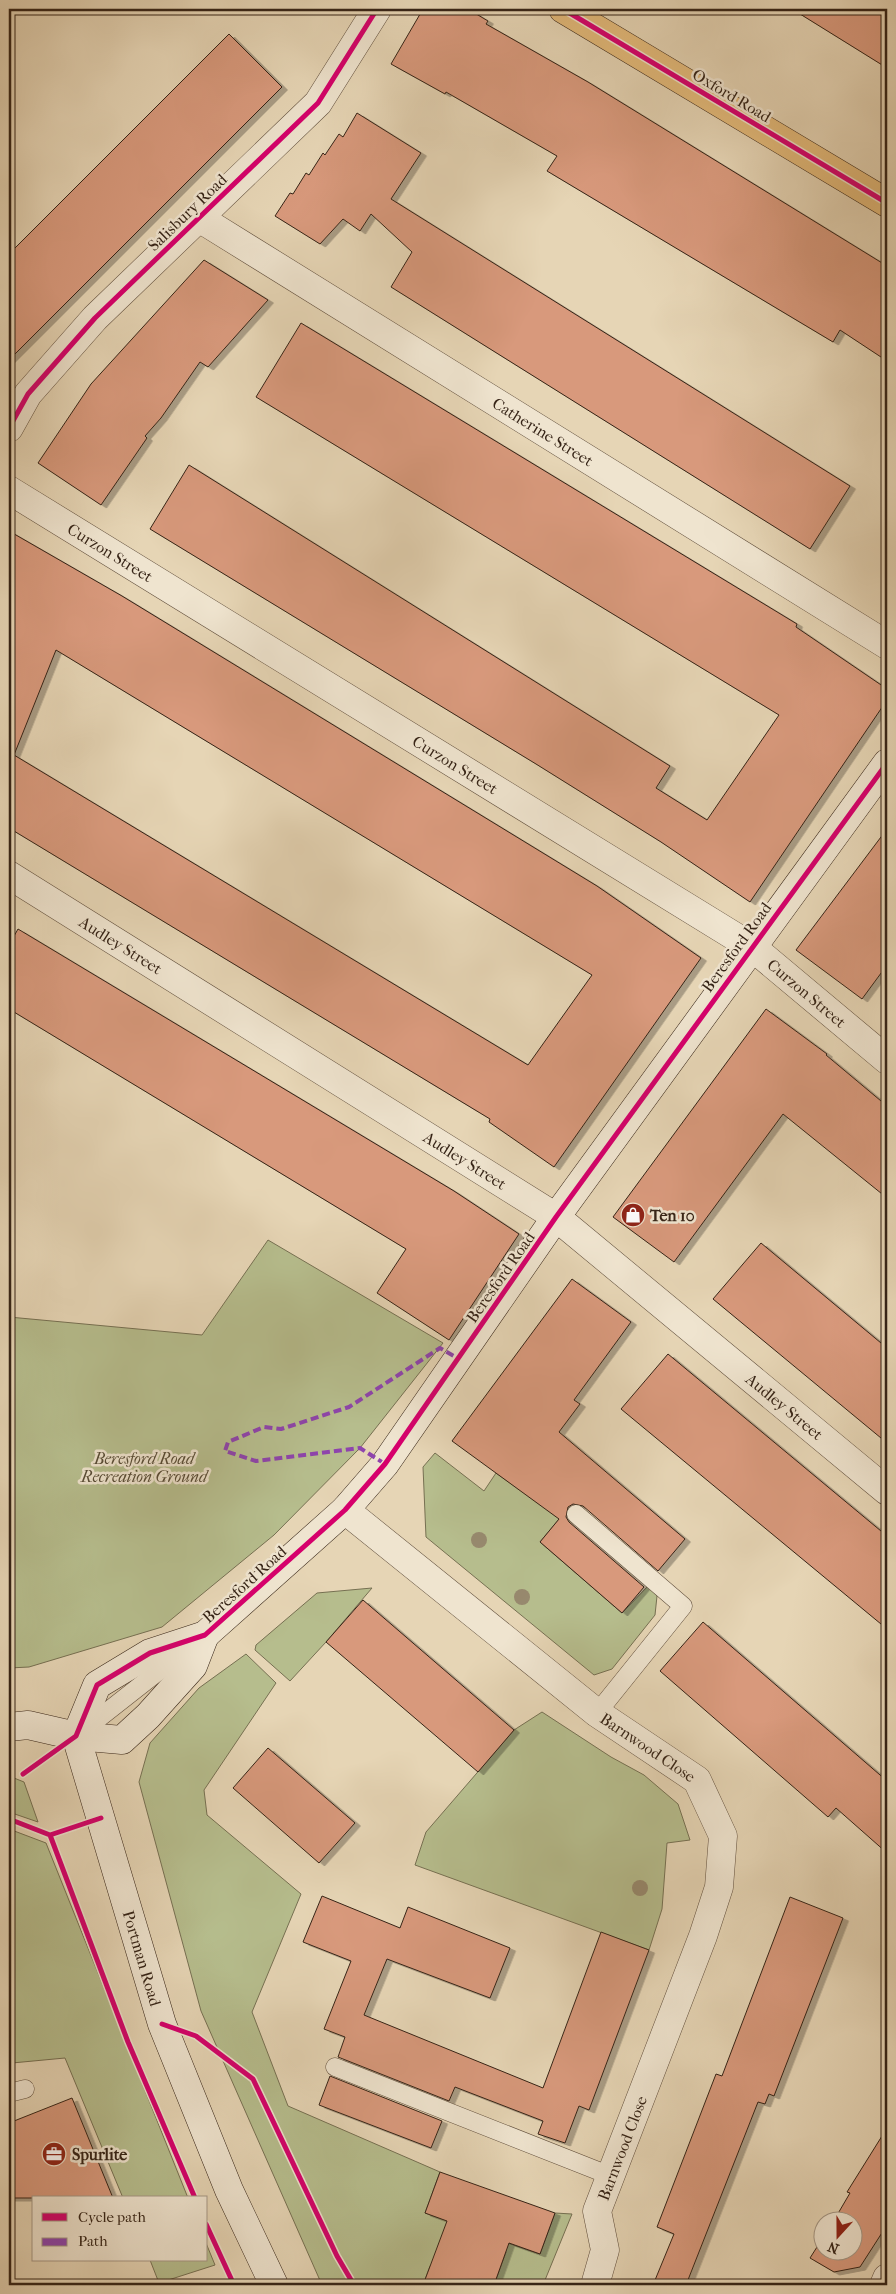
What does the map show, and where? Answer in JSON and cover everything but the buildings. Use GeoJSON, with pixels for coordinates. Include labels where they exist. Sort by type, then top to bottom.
{"type":"FeatureCollection","features":[{"type":"Feature","properties":{"kind":"main road","name":"Oxford Road"},"geometry":{"type":"LineString","coordinates":[[563,9],[887,203]]}},
{"type":"Feature","properties":{"kind":"street","name":"Salisbury Road"},"geometry":{"type":"LineString","coordinates":[[9,428],[28,394],[95,318],[318,103],[377,9]]}},
{"type":"Feature","properties":{"kind":"street","name":"Catherine Street"},"geometry":{"type":"LineString","coordinates":[[199,218],[887,645]]}},
{"type":"Feature","properties":{"kind":"street","name":"Curzon Street"},"geometry":{"type":"LineString","coordinates":[[9,490],[752,947],[887,1060]]}},
{"type":"Feature","properties":{"kind":"street","name":"Beresford Road"},"geometry":{"type":"LineString","coordinates":[[205,1635],[193,1666],[148,1716],[122,1740],[76,1736],[97,1685],[150,1654],[205,1635],[345,1510],[385,1464],[556,1217],[887,762]]}},
{"type":"Feature","properties":{"kind":"street","name":"Audley Street"},"geometry":{"type":"LineString","coordinates":[[9,875],[556,1217],[887,1491]]}},
{"type":"Feature","properties":{"kind":"street","name":"Barnwood Close"},"geometry":{"type":"LineString","coordinates":[[345,1510],[597,1713],[697,1780],[723,1836],[719,1887],[714,1903],[597,2211],[606,2250],[595,2285]]}},
{"type":"Feature","properties":{"kind":"street"},"geometry":{"type":"LineString","coordinates":[[9,1727],[28,1725],[76,1736]]}},
{"type":"Feature","properties":{"kind":"street","name":"Portman Road"},"geometry":{"type":"LineString","coordinates":[[76,1736],[162,2024],[228,2190],[274,2285]]}},
{"type":"Feature","properties":{"kind":"street"},"geometry":{"type":"LineString","coordinates":[[884,2285],[887,2278]]}},
{"type":"Feature","properties":{"kind":"lane"},"geometry":{"type":"LineString","coordinates":[[576,1514],[683,1606],[597,1713]]}},
{"type":"Feature","properties":{"kind":"lane"},"geometry":{"type":"LineString","coordinates":[[334,2067],[611,2176]]}},
{"type":"Feature","properties":{"kind":"green space","name":"Beresford Road Recreation Ground"},"geometry":{"type":"Polygon","coordinates":[[[268,1240],[443,1343],[360,1448],[274,1535],[162,1627],[29,1667],[9,1668],[9,1634],[14,1578],[9,1577],[9,1317],[202,1335],[268,1240]]]}},
{"type":"Feature","properties":{"kind":"green space"},"geometry":{"type":"Polygon","coordinates":[[[435,1453],[484,1491],[496,1473],[560,1518],[540,1542],[622,1613],[649,1585],[657,1596],[655,1615],[612,1669],[594,1675],[426,1537],[423,1467],[435,1453]]]}},
{"type":"Feature","properties":{"kind":"green space"},"geometry":{"type":"Polygon","coordinates":[[[372,1588],[290,1681],[255,1650],[256,1645],[317,1593],[372,1588]]]}},
{"type":"Feature","properties":{"kind":"green space"},"geometry":{"type":"Polygon","coordinates":[[[246,1654],[276,1683],[204,1790],[207,1815],[301,1894],[252,2012],[288,2106],[440,2172],[425,2213],[465,2227],[430,2266],[423,2285],[322,2285],[201,2011],[139,1782],[150,1743],[199,1688],[246,1654]]]}},
{"type":"Feature","properties":{"kind":"green space"},"geometry":{"type":"Polygon","coordinates":[[[542,1712],[611,1757],[644,1775],[678,1804],[690,1840],[667,1843],[662,1909],[649,1950],[415,1865],[426,1832],[514,1730],[542,1712]]]}},
{"type":"Feature","properties":{"kind":"green space"},"geometry":{"type":"Polygon","coordinates":[[[9,1776],[24,1782],[38,1822],[9,1812],[9,1776]]]}},
{"type":"Feature","properties":{"kind":"green space"},"geometry":{"type":"Polygon","coordinates":[[[9,1829],[46,1843],[187,2196],[122,2196],[65,2058],[12,2063],[9,1981],[9,1829]]]}},
{"type":"Feature","properties":{"kind":"green space"},"geometry":{"type":"Polygon","coordinates":[[[555,2213],[572,2214],[543,2285],[494,2285],[506,2252],[496,2239],[540,2254],[555,2213]]]}},
{"type":"Feature","properties":{"kind":"green space"},"geometry":{"type":"Polygon","coordinates":[[[208,2248],[215,2265],[159,2283],[151,2262],[208,2262],[208,2248]]]}},
{"type":"Feature","properties":{"kind":"marked path"},"geometry":{"type":"LineString","coordinates":[[385,1464],[360,1448],[256,1461],[225,1451],[228,1442],[264,1427],[281,1429],[349,1407],[440,1348],[459,1359]]}},
{"type":"Feature","properties":{"kind":"cycle path"},"geometry":{"type":"LineString","coordinates":[[9,428],[28,394],[95,318],[318,103],[377,9]]}},
{"type":"Feature","properties":{"kind":"cycle path"},"geometry":{"type":"LineString","coordinates":[[563,9],[887,203]]}},
{"type":"Feature","properties":{"kind":"cycle path"},"geometry":{"type":"LineString","coordinates":[[23,1774],[76,1736],[97,1685],[150,1653],[205,1635],[345,1510],[385,1464],[556,1217],[887,763]]}},
{"type":"Feature","properties":{"kind":"cycle path"},"geometry":{"type":"LineString","coordinates":[[9,1819],[50,1835],[101,1818]]}},
{"type":"Feature","properties":{"kind":"cycle path"},"geometry":{"type":"LineString","coordinates":[[50,1835],[128,2042],[194,2196]]}},
{"type":"Feature","properties":{"kind":"cycle path"},"geometry":{"type":"LineString","coordinates":[[162,2024],[196,2036],[253,2079],[337,2256],[354,2285]]}},
{"type":"Feature","properties":{"kind":"cycle path"},"geometry":{"type":"LineString","coordinates":[[208,2228],[234,2285]]}},
{"type":"Feature","properties":{"kind":"place","name":"Ten 10"},"geometry":{"type":"Point","coordinates":[633,1215]}},
{"type":"Feature","properties":{"kind":"place","name":"Spurlite"},"geometry":{"type":"Point","coordinates":[54,2154]}}]}
